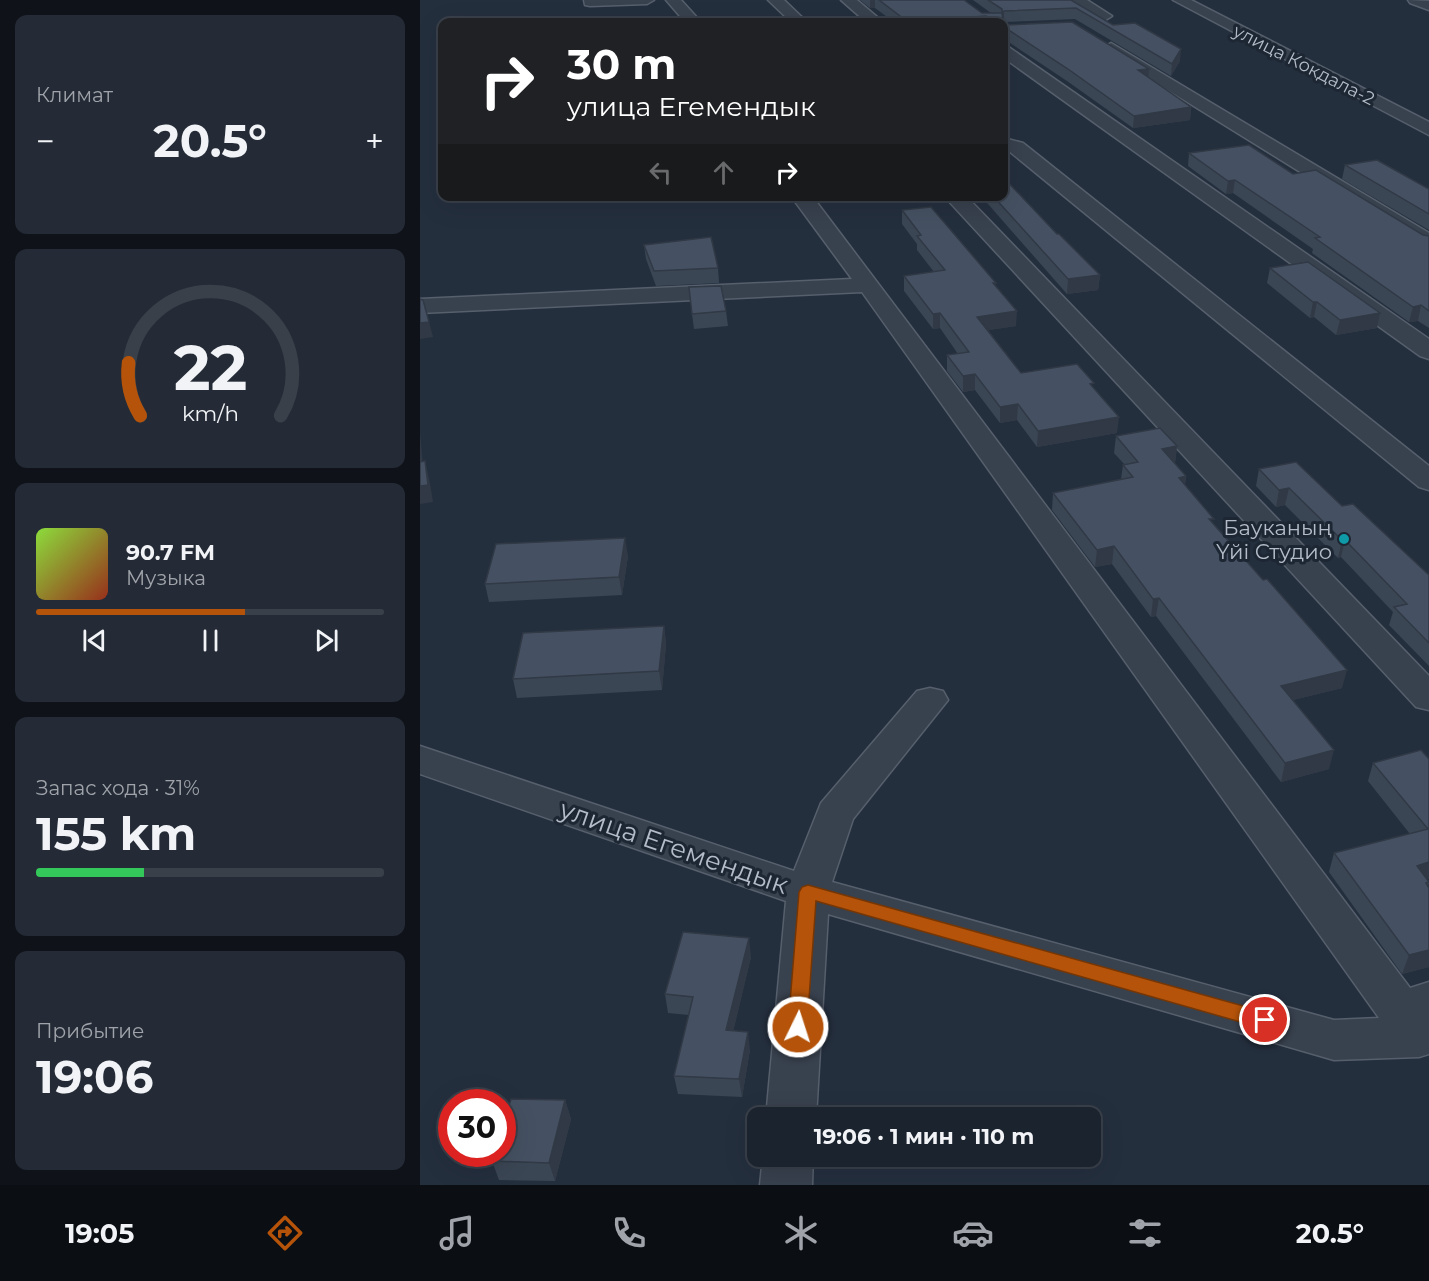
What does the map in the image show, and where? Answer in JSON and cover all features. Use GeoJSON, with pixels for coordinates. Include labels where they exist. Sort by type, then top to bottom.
{"type":"FeatureCollection","features":[{"type":"Feature","properties":{"kind":"street"},"geometry":{"type":"LineString","coordinates":[[590,2],[647,0]]}},
{"type":"Feature","properties":{"kind":"street"},"geometry":{"type":"LineString","coordinates":[[673,0],[689,18]]}},
{"type":"Feature","properties":{"kind":"street"},"geometry":{"type":"LineString","coordinates":[[775,0],[795,18]]}},
{"type":"Feature","properties":{"kind":"street"},"geometry":{"type":"LineString","coordinates":[[848,0],[870,18]]}},
{"type":"Feature","properties":{"kind":"street"},"geometry":{"type":"LineString","coordinates":[[1076,0],[1104,16]]}},
{"type":"Feature","properties":{"kind":"street","name":"улица Кокдала-2"},"geometry":{"type":"LineString","coordinates":[[1179,0],[1429,129]]}},
{"type":"Feature","properties":{"kind":"street"},"geometry":{"type":"LineString","coordinates":[[1415,0],[1429,6]]}},
{"type":"Feature","properties":{"kind":"street"},"geometry":{"type":"LineString","coordinates":[[1095,38],[1429,242]]}},
{"type":"Feature","properties":{"kind":"street"},"geometry":{"type":"LineString","coordinates":[[1008,54],[1429,351]]}},
{"type":"Feature","properties":{"kind":"street"},"geometry":{"type":"LineString","coordinates":[[1008,145],[1016,147],[1429,481]]}},
{"type":"Feature","properties":{"kind":"street"},"geometry":{"type":"LineString","coordinates":[[805,201],[1416,1016]]}},
{"type":"Feature","properties":{"kind":"street"},"geometry":{"type":"LineString","coordinates":[[959,201],[1429,698]]}},
{"type":"Feature","properties":{"kind":"street"},"geometry":{"type":"LineString","coordinates":[[420,306],[869,285]]}},
{"type":"Feature","properties":{"kind":"street"},"geometry":{"type":"LineString","coordinates":[[792,1107],[808,892],[835,813],[930,700]]}},
{"type":"Feature","properties":{"kind":"street","name":"улица Егемендык"},"geometry":{"type":"LineString","coordinates":[[420,759],[808,892],[1334,1040],[1416,1016]]}},
{"type":"Feature","properties":{"kind":"street"},"geometry":{"type":"LineString","coordinates":[[786,1185],[787,1167]]}},
{"type":"Feature","properties":{"kind":"building"},"geometry":{"type":"Polygon","coordinates":[[[879,0],[964,0],[982,13],[1002,13],[1003,18],[986,16],[903,18],[879,0]]]}},
{"type":"Feature","properties":{"kind":"building"},"geometry":{"type":"Polygon","coordinates":[[[988,0],[1071,0],[1113,25],[1135,23],[1181,49],[1172,64],[1076,8],[1004,11],[1002,13],[1002,9],[988,0]]]}},
{"type":"Feature","properties":{"kind":"building"},"geometry":{"type":"Polygon","coordinates":[[[1072,22],[1149,69],[1138,70],[1191,107],[1134,116],[1008,30],[1008,25],[1072,22]]]}},
{"type":"Feature","properties":{"kind":"building"},"geometry":{"type":"Polygon","coordinates":[[[1249,145],[1293,174],[1316,170],[1423,235],[1429,236],[1429,311],[1421,305],[1413,307],[1315,238],[1320,237],[1235,180],[1228,181],[1189,153],[1249,145]]]}},
{"type":"Feature","properties":{"kind":"building"},"geometry":{"type":"Polygon","coordinates":[[[1377,160],[1429,189],[1429,214],[1345,165],[1377,160]]]}},
{"type":"Feature","properties":{"kind":"building"},"geometry":{"type":"Polygon","coordinates":[[[1008,182],[1100,275],[1068,279],[998,201],[1008,201],[1008,182]]]}},
{"type":"Feature","properties":{"kind":"building"},"geometry":{"type":"Polygon","coordinates":[[[931,207],[1017,311],[977,317],[1021,373],[1077,364],[1094,383],[1090,384],[1119,417],[1038,431],[1018,404],[1000,407],[975,374],[963,376],[947,355],[969,352],[940,313],[933,314],[904,276],[945,270],[917,236],[921,235],[902,210],[931,207]]]}},
{"type":"Feature","properties":{"kind":"building"},"geometry":{"type":"Polygon","coordinates":[[[711,237],[718,268],[654,271],[644,245],[711,237]]]}},
{"type":"Feature","properties":{"kind":"building"},"geometry":{"type":"Polygon","coordinates":[[[1308,262],[1380,313],[1340,320],[1270,268],[1308,262]]]}},
{"type":"Feature","properties":{"kind":"building"},"geometry":{"type":"Polygon","coordinates":[[[721,286],[726,311],[692,314],[689,287],[721,286]]]}},
{"type":"Feature","properties":{"kind":"building"},"geometry":{"type":"Polygon","coordinates":[[[420,299],[423,300],[429,322],[420,323],[420,299]]]}},
{"type":"Feature","properties":{"kind":"building"},"geometry":{"type":"Polygon","coordinates":[[[1160,428],[1177,446],[1162,449],[1186,476],[1179,478],[1214,519],[1209,519],[1263,580],[1267,579],[1347,670],[1281,686],[1334,750],[1285,763],[1159,598],[1153,599],[1114,546],[1097,550],[1053,493],[1133,477],[1123,465],[1138,462],[1116,436],[1160,428]]]}},
{"type":"Feature","properties":{"kind":"building"},"geometry":{"type":"Polygon","coordinates":[[[425,461],[428,485],[420,486],[420,462],[425,461]]]}},
{"type":"Feature","properties":{"kind":"building"},"geometry":{"type":"Polygon","coordinates":[[[1296,462],[1342,506],[1353,504],[1429,575],[1429,643],[1394,607],[1407,604],[1345,540],[1342,540],[1289,488],[1279,490],[1259,469],[1296,462]]]}},
{"type":"Feature","properties":{"kind":"building"},"geometry":{"type":"Polygon","coordinates":[[[625,538],[619,577],[485,584],[496,544],[625,538]]]}},
{"type":"Feature","properties":{"kind":"building"},"geometry":{"type":"Polygon","coordinates":[[[664,626],[659,671],[513,679],[523,633],[664,626]]]}},
{"type":"Feature","properties":{"kind":"building"},"geometry":{"type":"Polygon","coordinates":[[[1421,750],[1429,759],[1429,862],[1417,866],[1429,882],[1426,883],[1429,888],[1429,950],[1409,955],[1334,853],[1428,829],[1373,763],[1421,750]]]}},
{"type":"Feature","properties":{"kind":"building"},"geometry":{"type":"Polygon","coordinates":[[[683,932],[749,938],[726,1030],[748,1032],[739,1079],[674,1076],[693,997],[665,994],[683,932]]]}},
{"type":"Feature","properties":{"kind":"building"},"geometry":{"type":"Polygon","coordinates":[[[516,1099],[565,1100],[549,1163],[516,1162],[516,1099]]]}},
{"type":"Feature","properties":{"kind":"place","name":"Бауканың Үйі Студио"},"geometry":{"type":"Point","coordinates":[1344,539]}},
{"type":"Feature","properties":{"kind":"route"},"geometry":{"type":"LineString","coordinates":[[798,1027],[808,892],[1265,1020]]}}]}
